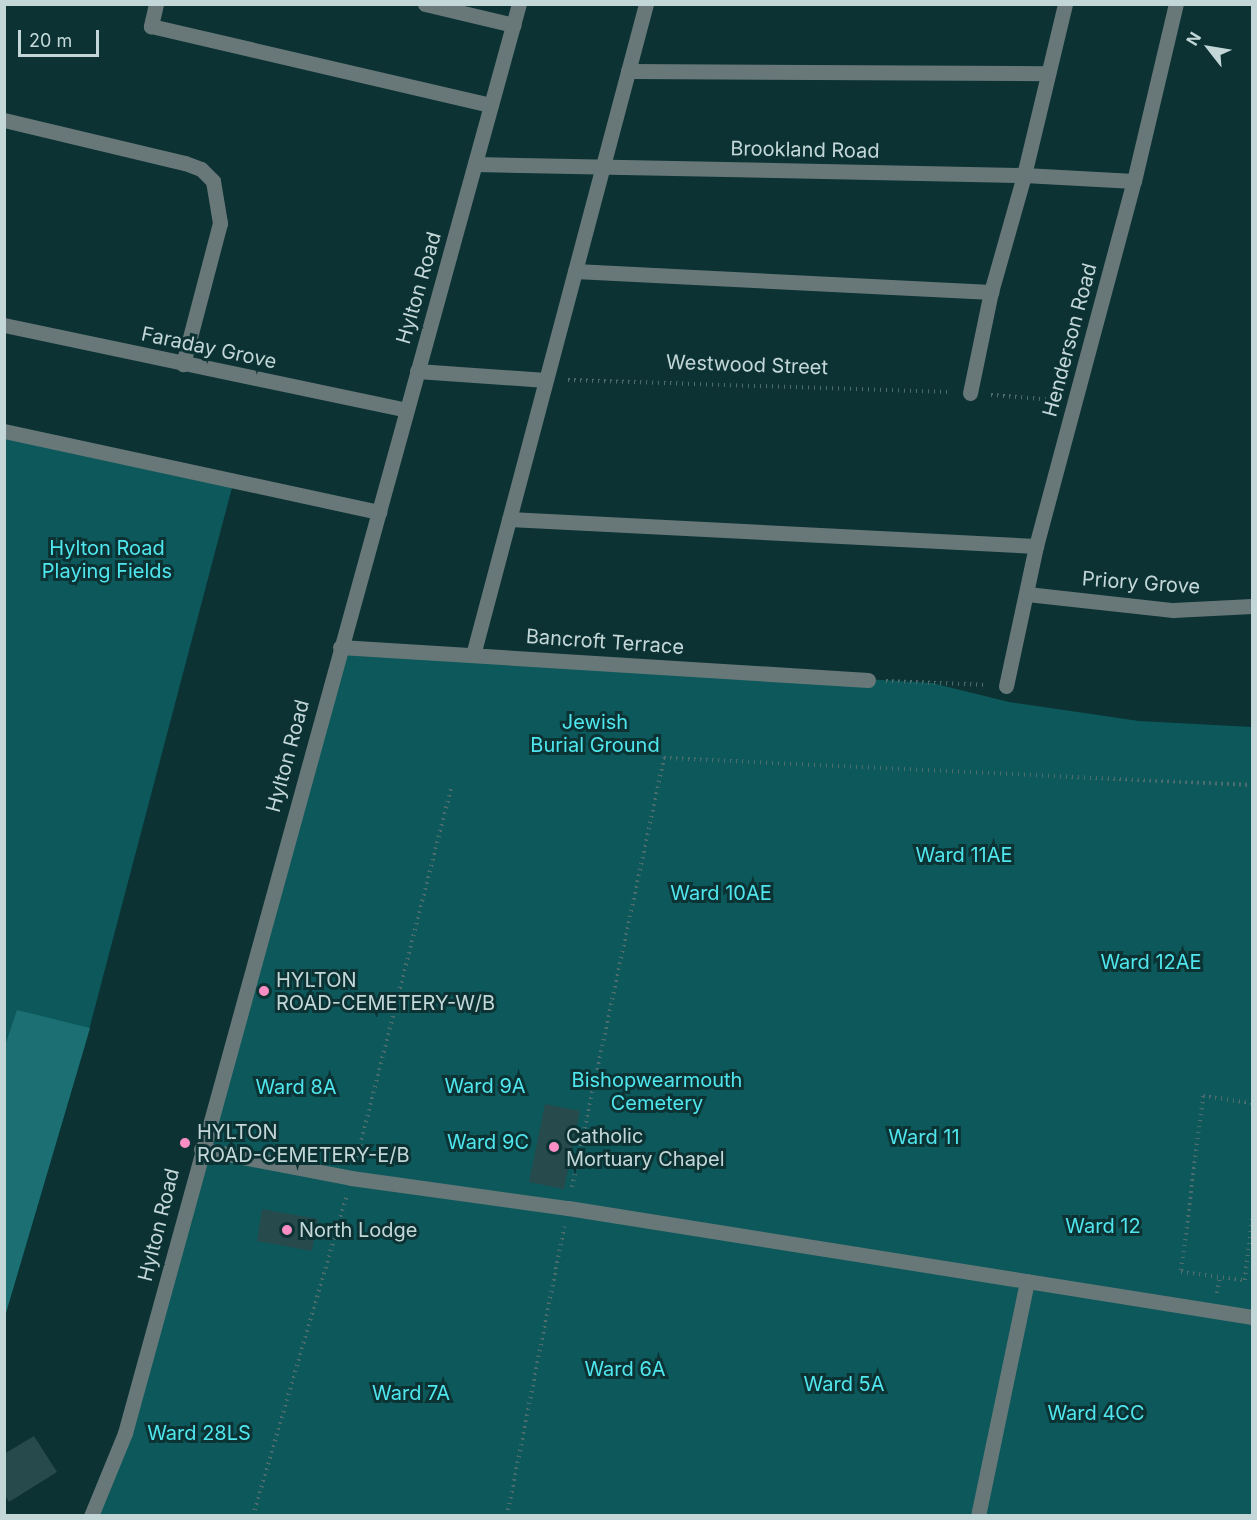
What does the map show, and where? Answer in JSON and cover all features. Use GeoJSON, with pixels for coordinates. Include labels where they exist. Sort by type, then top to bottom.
{"type":"FeatureCollection","features":[{"type":"Feature","properties":{"kind":"street"},"geometry":{"type":"LineString","coordinates":[[156,4],[151,26],[491,105]]}},
{"type":"Feature","properties":{"kind":"street"},"geometry":{"type":"LineString","coordinates":[[424,4],[513,25]]}},
{"type":"Feature","properties":{"kind":"street","name":"Hylton Road"},"geometry":{"type":"LineString","coordinates":[[91,1515],[125,1433],[201,1149],[519,4]]}},
{"type":"Feature","properties":{"kind":"street"},"geometry":{"type":"LineString","coordinates":[[473,655],[646,4]]}},
{"type":"Feature","properties":{"kind":"street"},"geometry":{"type":"LineString","coordinates":[[970,393],[991,292],[1024,175],[1046,73],[1065,4]]}},
{"type":"Feature","properties":{"kind":"street","name":"Henderson Road"},"geometry":{"type":"LineString","coordinates":[[1006,686],[1036,546],[1134,181],[1176,4]]}},
{"type":"Feature","properties":{"kind":"street"},"geometry":{"type":"LineString","coordinates":[[628,71],[1046,73]]}},
{"type":"Feature","properties":{"kind":"street"},"geometry":{"type":"LineString","coordinates":[[4,120],[185,163],[201,169],[213,181],[220,223],[183,364]]}},
{"type":"Feature","properties":{"kind":"street","name":"Brookland Road"},"geometry":{"type":"LineString","coordinates":[[475,164],[1024,175],[1134,181]]}},
{"type":"Feature","properties":{"kind":"street"},"geometry":{"type":"LineString","coordinates":[[575,271],[991,292]]}},
{"type":"Feature","properties":{"kind":"street","name":"Faraday Grove"},"geometry":{"type":"LineString","coordinates":[[4,325],[406,410]]}},
{"type":"Feature","properties":{"kind":"street"},"geometry":{"type":"LineString","coordinates":[[417,371],[546,380]]}},
{"type":"Feature","properties":{"kind":"street"},"geometry":{"type":"LineString","coordinates":[[4,430],[379,512]]}},
{"type":"Feature","properties":{"kind":"street"},"geometry":{"type":"LineString","coordinates":[[509,519],[1036,546]]}},
{"type":"Feature","properties":{"kind":"street","name":"Priory Grove"},"geometry":{"type":"LineString","coordinates":[[1027,594],[1173,610],[1252,606]]}},
{"type":"Feature","properties":{"kind":"street","name":"Bancroft Terrace"},"geometry":{"type":"LineString","coordinates":[[340,647],[868,680]]}},
{"type":"Feature","properties":{"kind":"street"},"geometry":{"type":"LineString","coordinates":[[201,1149],[351,1178],[568,1208],[1252,1317]]}},
{"type":"Feature","properties":{"kind":"street"},"geometry":{"type":"LineString","coordinates":[[978,1515],[1027,1281]]}},
{"type":"Feature","properties":{"kind":"path","name":"Westwood Street"},"geometry":{"type":"LineString","coordinates":[[546,380],[970,393],[1076,402]]}},
{"type":"Feature","properties":{"kind":"path"},"geometry":{"type":"LineString","coordinates":[[868,680],[1006,686]]}},
{"type":"Feature","properties":{"kind":"path"},"geometry":{"type":"LineString","coordinates":[[507,1515],[568,1208],[664,758],[1252,785]]}},
{"type":"Feature","properties":{"kind":"path"},"geometry":{"type":"LineString","coordinates":[[253,1515],[351,1178],[451,789]]}},
{"type":"Feature","properties":{"kind":"path"},"geometry":{"type":"LineString","coordinates":[[1252,1102],[1203,1096],[1181,1272],[1245,1280],[1252,1217]]}},
{"type":"Feature","properties":{"kind":"green space","name":"Hylton Road Playing Fields"},"geometry":{"type":"Polygon","coordinates":[[[5,431],[234,480],[85,1045],[5,1316],[5,431]]]}},
{"type":"Feature","properties":{"kind":"green space","name":"Bishopwearmouth Cemetery"},"geometry":{"type":"Polygon","coordinates":[[[340,647],[932,683],[1009,702],[1139,721],[1252,727],[1252,1515],[91,1516],[111,1467],[340,647]]]}},
{"type":"Feature","properties":{"kind":"shaded area"},"geometry":{"type":"Polygon","coordinates":[[[17,1010],[90,1028],[5,1316],[4,1049],[17,1010]]]}},
{"type":"Feature","properties":{"kind":"building","name":"Catholic Mortuary Chapel"},"geometry":{"type":"Polygon","coordinates":[[[545,1104],[580,1111],[564,1189],[529,1182],[545,1104]]]}},
{"type":"Feature","properties":{"kind":"building","name":"North Lodge"},"geometry":{"type":"Polygon","coordinates":[[[262,1209],[318,1219],[312,1251],[257,1241],[262,1209]]]}},
{"type":"Feature","properties":{"kind":"building"},"geometry":{"type":"Polygon","coordinates":[[[34,1436],[57,1472],[9,1502],[4,1494],[4,1454],[34,1436]]]}},
{"type":"Feature","properties":{"kind":"place","name":"HYLTON ROAD-CEMETERY-W/B"},"geometry":{"type":"Point","coordinates":[264,991]}},
{"type":"Feature","properties":{"kind":"place","name":"HYLTON ROAD-CEMETERY-E/B"},"geometry":{"type":"Point","coordinates":[185,1143]}},
{"type":"Feature","properties":{"kind":"place","name":"Catholic Mortuary Chapel"},"geometry":{"type":"Point","coordinates":[554,1147]}},
{"type":"Feature","properties":{"kind":"place","name":"North Lodge"},"geometry":{"type":"Point","coordinates":[287,1230]}},
{"type":"Feature","properties":{"kind":"park label","name":"Jewish Burial Ground"},"geometry":{"type":"Point","coordinates":[595,734]}},
{"type":"Feature","properties":{"kind":"park label","name":"Ward 11AE"},"geometry":{"type":"Point","coordinates":[964,855]}},
{"type":"Feature","properties":{"kind":"park label","name":"Ward 10AE"},"geometry":{"type":"Point","coordinates":[721,893]}},
{"type":"Feature","properties":{"kind":"park label","name":"Ward 12AE"},"geometry":{"type":"Point","coordinates":[1151,962]}},
{"type":"Feature","properties":{"kind":"park label","name":"Ward 9A"},"geometry":{"type":"Point","coordinates":[485,1086]}},
{"type":"Feature","properties":{"kind":"park label","name":"Ward 8A"},"geometry":{"type":"Point","coordinates":[296,1087]}},
{"type":"Feature","properties":{"kind":"park label","name":"Ward 11"},"geometry":{"type":"Point","coordinates":[924,1137]}},
{"type":"Feature","properties":{"kind":"park label","name":"Ward 9C"},"geometry":{"type":"Point","coordinates":[488,1142]}},
{"type":"Feature","properties":{"kind":"park label","name":"Ward 12"},"geometry":{"type":"Point","coordinates":[1103,1226]}},
{"type":"Feature","properties":{"kind":"park label","name":"Ward 6A"},"geometry":{"type":"Point","coordinates":[625,1369]}},
{"type":"Feature","properties":{"kind":"park label","name":"Ward 5A"},"geometry":{"type":"Point","coordinates":[844,1384]}},
{"type":"Feature","properties":{"kind":"park label","name":"Ward 7A"},"geometry":{"type":"Point","coordinates":[411,1393]}},
{"type":"Feature","properties":{"kind":"park label","name":"Ward 4CC"},"geometry":{"type":"Point","coordinates":[1096,1413]}},
{"type":"Feature","properties":{"kind":"park label","name":"Ward 28LS"},"geometry":{"type":"Point","coordinates":[199,1433]}}]}
